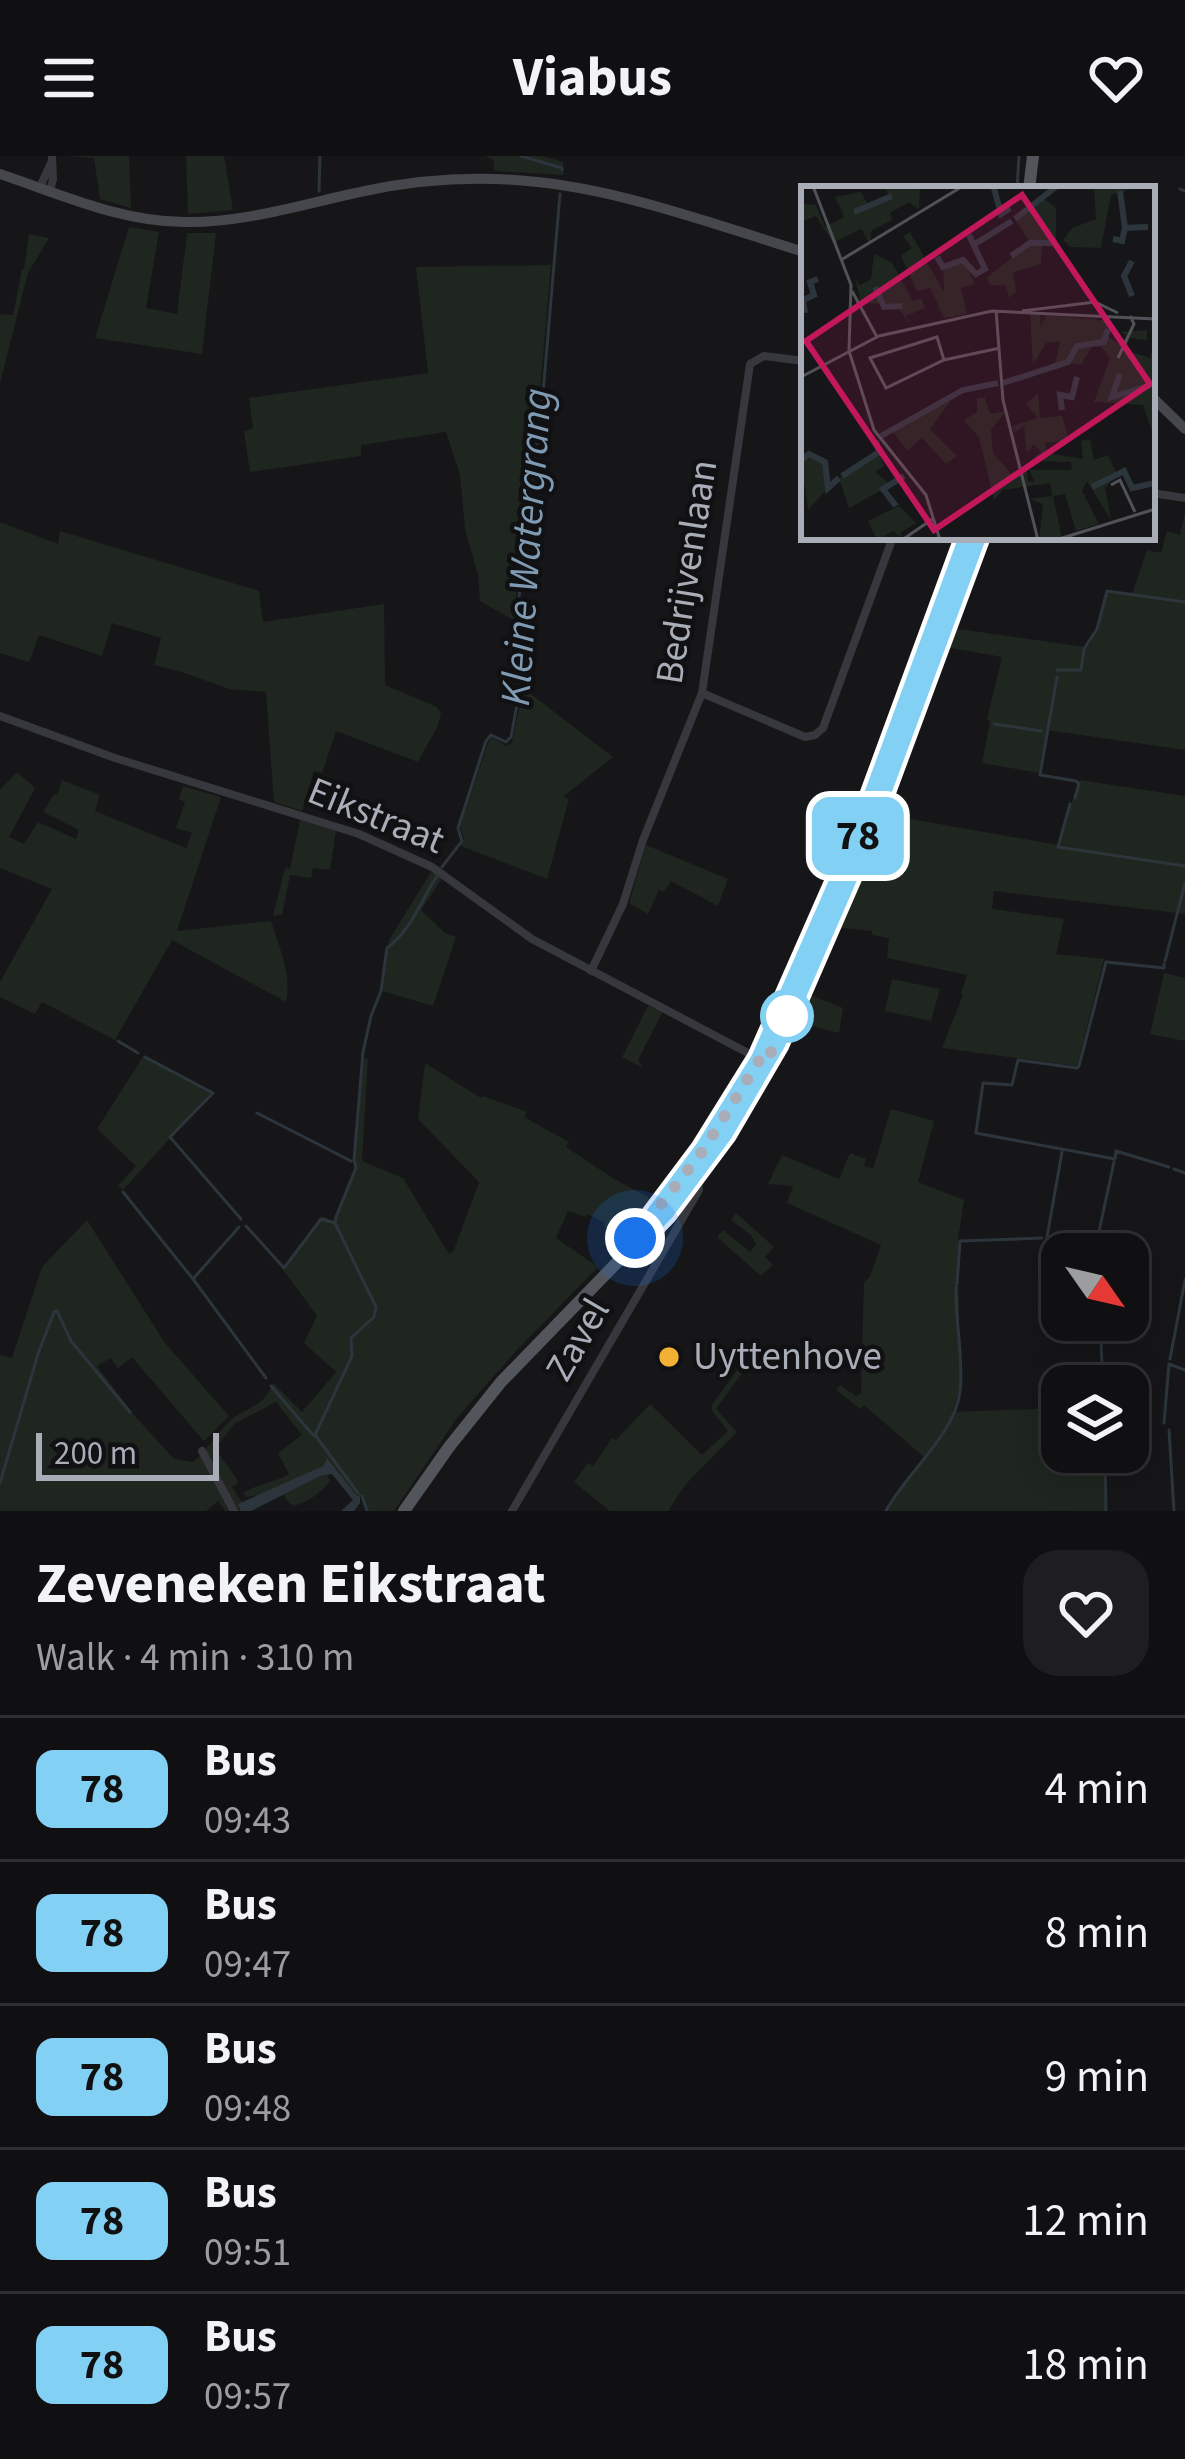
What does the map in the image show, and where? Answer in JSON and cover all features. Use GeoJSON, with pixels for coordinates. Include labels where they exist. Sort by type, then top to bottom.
{"type":"FeatureCollection","features":[{"type":"Feature","properties":{"kind":"main road"},"geometry":{"type":"LineString","coordinates":[[1032,186],[1035,156]]}},
{"type":"Feature","properties":{"kind":"main road"},"geometry":{"type":"LineString","coordinates":[[0,174],[130,216],[188,222],[259,214],[397,185],[531,181],[604,192],[801,248]]}},
{"type":"Feature","properties":{"kind":"main road"},"geometry":{"type":"LineString","coordinates":[[1155,400],[1185,429]]}},
{"type":"Feature","properties":{"kind":"main road"},"geometry":{"type":"LineString","coordinates":[[404,1511],[501,1382],[688,1183],[763,1061],[856,841],[971,540]]}},
{"type":"Feature","properties":{"kind":"street"},"geometry":{"type":"LineString","coordinates":[[45,189],[53,179],[52,159]]}},
{"type":"Feature","properties":{"kind":"street","name":"Bedrijvenlaan"},"geometry":{"type":"LineString","coordinates":[[591,970],[623,904],[643,840],[702,693],[750,364],[764,356],[801,361]]}},
{"type":"Feature","properties":{"kind":"street"},"geometry":{"type":"LineString","coordinates":[[1155,493],[1185,498]]}},
{"type":"Feature","properties":{"kind":"street"},"geometry":{"type":"LineString","coordinates":[[702,693],[805,737],[815,735],[823,728],[892,540]]}},
{"type":"Feature","properties":{"kind":"street","name":"Eikstraat"},"geometry":{"type":"LineString","coordinates":[[0,716],[115,758],[359,834],[446,874],[514,928],[763,1061]]}},
{"type":"Feature","properties":{"kind":"street","name":"Zavel"},"geometry":{"type":"LineString","coordinates":[[512,1511],[688,1183]]}},
{"type":"Feature","properties":{"kind":"street"},"geometry":{"type":"LineString","coordinates":[[202,1451],[234,1511]]}},
{"type":"Feature","properties":{"kind":"shaded area"},"geometry":{"type":"Polygon","coordinates":[[[66,156],[129,156],[131,208],[100,199],[94,158],[66,156]]]}},
{"type":"Feature","properties":{"kind":"shaded area"},"geometry":{"type":"Polygon","coordinates":[[[186,156],[224,156],[233,210],[188,214],[186,156]]]}},
{"type":"Feature","properties":{"kind":"shaded area"},"geometry":{"type":"Polygon","coordinates":[[[485,156],[543,156],[563,162],[564,175],[494,171],[494,160],[485,156]]]}},
{"type":"Feature","properties":{"kind":"shaded area"},"geometry":{"type":"Polygon","coordinates":[[[129,227],[159,232],[146,308],[177,314],[187,233],[216,233],[202,354],[95,338],[129,227]]]}},
{"type":"Feature","properties":{"kind":"shaded area"},"geometry":{"type":"Polygon","coordinates":[[[29,234],[49,238],[28,273],[0,383],[0,314],[13,315],[29,234]]]}},
{"type":"Feature","properties":{"kind":"shaded area"},"geometry":{"type":"Polygon","coordinates":[[[551,265],[515,621],[480,601],[465,529],[460,474],[446,432],[361,445],[361,456],[250,472],[244,431],[253,428],[249,398],[428,373],[416,267],[551,265]]]}},
{"type":"Feature","properties":{"kind":"shaded area"},"geometry":{"type":"Polygon","coordinates":[[[1185,514],[1185,750],[1047,730],[1039,773],[982,763],[1002,657],[945,647],[951,628],[1085,647],[1108,591],[1132,594],[1147,550],[1161,553],[1167,531],[1180,535],[1185,514]]]}},
{"type":"Feature","properties":{"kind":"shaded area"},"geometry":{"type":"Polygon","coordinates":[[[0,522],[58,544],[60,531],[259,591],[263,622],[384,604],[385,685],[437,707],[441,713],[435,732],[418,762],[336,731],[322,773],[314,771],[302,811],[274,802],[266,692],[229,689],[154,665],[161,638],[112,623],[102,656],[39,635],[29,662],[0,653],[0,522]]]}},
{"type":"Feature","properties":{"kind":"shaded area"},"geometry":{"type":"Polygon","coordinates":[[[523,688],[613,757],[564,796],[569,799],[547,879],[461,846],[460,826],[488,743],[492,737],[506,746],[512,743],[523,688]]]}},
{"type":"Feature","properties":{"kind":"shaded area"},"geometry":{"type":"Polygon","coordinates":[[[17,772],[35,788],[9,837],[24,844],[38,822],[76,839],[79,830],[43,812],[62,780],[100,795],[95,811],[186,848],[192,833],[176,828],[185,802],[179,799],[183,786],[221,797],[177,931],[271,921],[286,971],[286,1002],[172,940],[115,1040],[42,1002],[35,1014],[0,997],[0,982],[52,889],[0,868],[0,790],[17,772]]]}},
{"type":"Feature","properties":{"kind":"shaded area"},"geometry":{"type":"Polygon","coordinates":[[[1079,780],[1185,796],[1185,914],[994,891],[992,909],[1064,919],[1056,954],[1104,959],[1077,1066],[942,1048],[967,975],[887,958],[889,938],[835,927],[883,814],[1058,845],[1079,780]]]}},
{"type":"Feature","properties":{"kind":"shaded area"},"geometry":{"type":"Polygon","coordinates":[[[300,820],[336,831],[330,870],[313,868],[311,878],[290,875],[282,915],[273,916],[285,868],[290,869],[300,820]]]}},
{"type":"Feature","properties":{"kind":"shaded area"},"geometry":{"type":"Polygon","coordinates":[[[646,845],[728,879],[718,906],[671,881],[664,892],[659,890],[648,914],[629,903],[646,845]]]}},
{"type":"Feature","properties":{"kind":"shaded area"},"geometry":{"type":"Polygon","coordinates":[[[431,872],[443,877],[421,910],[456,937],[433,1006],[382,991],[389,940],[431,872]]]}},
{"type":"Feature","properties":{"kind":"shaded area"},"geometry":{"type":"Polygon","coordinates":[[[1164,973],[1185,978],[1185,1041],[1150,1034],[1164,973]]]}},
{"type":"Feature","properties":{"kind":"shaded area"},"geometry":{"type":"Polygon","coordinates":[[[892,979],[940,989],[931,1021],[885,1011],[892,979]]]}},
{"type":"Feature","properties":{"kind":"shaded area"},"geometry":{"type":"Polygon","coordinates":[[[806,993],[843,1008],[839,1033],[795,1022],[806,993]]]}},
{"type":"Feature","properties":{"kind":"shaded area"},"geometry":{"type":"Polygon","coordinates":[[[648,1006],[663,1011],[638,1060],[643,1068],[622,1057],[648,1006]]]}},
{"type":"Feature","properties":{"kind":"shaded area"},"geometry":{"type":"Polygon","coordinates":[[[144,1055],[212,1092],[123,1190],[118,1186],[136,1166],[97,1129],[144,1055]]]}},
{"type":"Feature","properties":{"kind":"shaded area"},"geometry":{"type":"Polygon","coordinates":[[[368,1058],[362,1161],[403,1178],[449,1254],[479,1182],[418,1119],[425,1063],[481,1098],[527,1112],[524,1117],[569,1142],[566,1147],[658,1203],[623,1241],[605,1223],[568,1211],[556,1238],[598,1267],[457,1418],[394,1511],[368,1511],[327,1458],[323,1465],[330,1481],[305,1502],[294,1506],[282,1492],[246,1497],[243,1493],[248,1490],[289,1474],[278,1453],[302,1435],[276,1402],[234,1424],[215,1449],[239,1482],[232,1487],[242,1511],[225,1511],[218,1501],[206,1511],[0,1511],[0,1355],[12,1358],[42,1267],[87,1220],[165,1343],[229,1416],[204,1441],[132,1357],[118,1368],[110,1358],[97,1366],[174,1459],[193,1462],[234,1417],[265,1398],[273,1383],[302,1412],[336,1372],[304,1343],[317,1316],[282,1268],[322,1216],[333,1221],[354,1168],[364,1059],[368,1058]]]}},
{"type":"Feature","properties":{"kind":"shaded area"},"geometry":{"type":"Polygon","coordinates":[[[891,1109],[934,1121],[918,1182],[964,1200],[958,1239],[960,1387],[952,1412],[1041,1409],[1041,1473],[1103,1473],[1106,1511],[884,1511],[924,1457],[864,1405],[860,1409],[836,1390],[840,1385],[856,1396],[861,1393],[864,1282],[881,1245],[787,1203],[793,1186],[768,1184],[782,1155],[839,1179],[850,1153],[866,1159],[864,1166],[873,1169],[891,1109]]]}},
{"type":"Feature","properties":{"kind":"shaded area"},"geometry":{"type":"Polygon","coordinates":[[[736,1213],[774,1247],[765,1257],[773,1265],[761,1276],[717,1237],[723,1230],[750,1252],[756,1245],[731,1220],[736,1213]]]}},
{"type":"Feature","properties":{"kind":"shaded area"},"geometry":{"type":"Polygon","coordinates":[[[746,1358],[750,1362],[716,1409],[737,1432],[685,1485],[668,1511],[610,1511],[574,1482],[650,1404],[702,1455],[728,1431],[712,1405],[746,1358]]]}},
{"type":"Feature","properties":{"kind":"shaded area"},"geometry":{"type":"Polygon","coordinates":[[[327,1458],[360,1495],[354,1511],[341,1511],[353,1500],[332,1474],[251,1511],[241,1511],[238,1504],[323,1466],[327,1458]]]}},
{"type":"Feature","properties":{"kind":"waterway"},"geometry":{"type":"LineString","coordinates":[[319,191],[320,156]]}},
{"type":"Feature","properties":{"kind":"waterway","name":"Kleine Watergrang"},"geometry":{"type":"LineString","coordinates":[[521,156],[562,170]]}},
{"type":"Feature","properties":{"kind":"waterway"},"geometry":{"type":"LineString","coordinates":[[1017,186],[1019,156]]}},
{"type":"Feature","properties":{"kind":"waterway"},"geometry":{"type":"LineString","coordinates":[[1180,189],[1185,191]]}},
{"type":"Feature","properties":{"kind":"waterway","name":"Kleine Watergrang"},"geometry":{"type":"LineString","coordinates":[[442,867],[462,841],[458,828],[486,741],[491,735],[506,742],[511,737],[520,688],[521,560],[542,405],[560,194]]}},
{"type":"Feature","properties":{"kind":"waterway"},"geometry":{"type":"LineString","coordinates":[[1057,670],[1081,670],[1084,649],[1097,629],[1107,591],[1185,602]]}},
{"type":"Feature","properties":{"kind":"waterway"},"geometry":{"type":"LineString","coordinates":[[1057,677],[1040,775],[1076,781],[1075,798]]}},
{"type":"Feature","properties":{"kind":"waterway"},"geometry":{"type":"LineString","coordinates":[[994,724],[1041,731]]}},
{"type":"Feature","properties":{"kind":"waterway"},"geometry":{"type":"LineString","coordinates":[[1070,804],[1058,847],[1185,866]]}},
{"type":"Feature","properties":{"kind":"waterway","name":"Kleine Watergrang"},"geometry":{"type":"LineString","coordinates":[[358,1493],[315,1435],[352,1356],[351,1338],[374,1317],[376,1307],[335,1223],[356,1168],[363,1052],[381,991],[387,948],[409,924],[437,876]]}},
{"type":"Feature","properties":{"kind":"waterway"},"geometry":{"type":"LineString","coordinates":[[1165,961],[1185,883]]}},
{"type":"Feature","properties":{"kind":"waterway"},"geometry":{"type":"LineString","coordinates":[[1164,964],[1164,968],[1106,962],[1079,1066],[1018,1060],[1012,1085],[983,1083],[976,1133],[1115,1159],[1116,1151],[1169,1167]]}},
{"type":"Feature","properties":{"kind":"waterway"},"geometry":{"type":"LineString","coordinates":[[118,1041],[138,1053]]}},
{"type":"Feature","properties":{"kind":"waterway"},"geometry":{"type":"LineString","coordinates":[[145,1057],[213,1093],[170,1137],[241,1219]]}},
{"type":"Feature","properties":{"kind":"waterway"},"geometry":{"type":"LineString","coordinates":[[257,1113],[351,1161]]}},
{"type":"Feature","properties":{"kind":"waterway"},"geometry":{"type":"LineString","coordinates":[[1048,1233],[1062,1152]]}},
{"type":"Feature","properties":{"kind":"waterway"},"geometry":{"type":"LineString","coordinates":[[1099,1233],[1114,1162]]}},
{"type":"Feature","properties":{"kind":"waterway"},"geometry":{"type":"LineString","coordinates":[[1174,1169],[1185,1173]]}},
{"type":"Feature","properties":{"kind":"waterway"},"geometry":{"type":"LineString","coordinates":[[123,1192],[193,1279]]}},
{"type":"Feature","properties":{"kind":"waterway"},"geometry":{"type":"LineString","coordinates":[[246,1226],[284,1268],[321,1219],[335,1223]]}},
{"type":"Feature","properties":{"kind":"waterway"},"geometry":{"type":"LineString","coordinates":[[239,1227],[193,1279],[266,1378]]}},
{"type":"Feature","properties":{"kind":"waterway"},"geometry":{"type":"LineString","coordinates":[[957,1284],[960,1241],[1041,1238]]}},
{"type":"Feature","properties":{"kind":"waterway"},"geometry":{"type":"LineString","coordinates":[[1170,1359],[1185,1280]]}},
{"type":"Feature","properties":{"kind":"waterway"},"geometry":{"type":"LineString","coordinates":[[886,1511],[940,1438],[956,1407],[961,1367],[956,1287]]}},
{"type":"Feature","properties":{"kind":"waterway"},"geometry":{"type":"LineString","coordinates":[[0,1483],[54,1312],[71,1341],[130,1412]]}},
{"type":"Feature","properties":{"kind":"waterway"},"geometry":{"type":"LineString","coordinates":[[1101,1341],[1102,1365]]}},
{"type":"Feature","properties":{"kind":"waterway"},"geometry":{"type":"LineString","coordinates":[[1164,1423],[1169,1364],[1185,1370]]}},
{"type":"Feature","properties":{"kind":"waterway"},"geometry":{"type":"LineString","coordinates":[[271,1386],[313,1435]]}},
{"type":"Feature","properties":{"kind":"waterway"},"geometry":{"type":"LineString","coordinates":[[1169,1430],[1174,1511]]}},
{"type":"Feature","properties":{"kind":"waterway"},"geometry":{"type":"LineString","coordinates":[[1105,1473],[1106,1511]]}},
{"type":"Feature","properties":{"kind":"waterway","name":"Kleine Watergrang"},"geometry":{"type":"LineString","coordinates":[[362,1496],[367,1511]]}},
{"type":"Feature","properties":{"kind":"bus line","name":"78"},"geometry":{"type":"LineString","coordinates":[[967,540],[856,841],[760,1059],[704,1149],[629,1249],[685,1188],[776,1044],[863,844],[976,540]]}},
{"type":"Feature","properties":{"kind":"place","name":"Uyttenhove"},"geometry":{"type":"Point","coordinates":[669,1357]}},
{"type":"Feature","properties":{"kind":"route"},"geometry":{"type":"LineString","coordinates":[[635,1238],[704,1149],[760,1059],[766,1063],[790,1011],[787,1016]]}}]}
